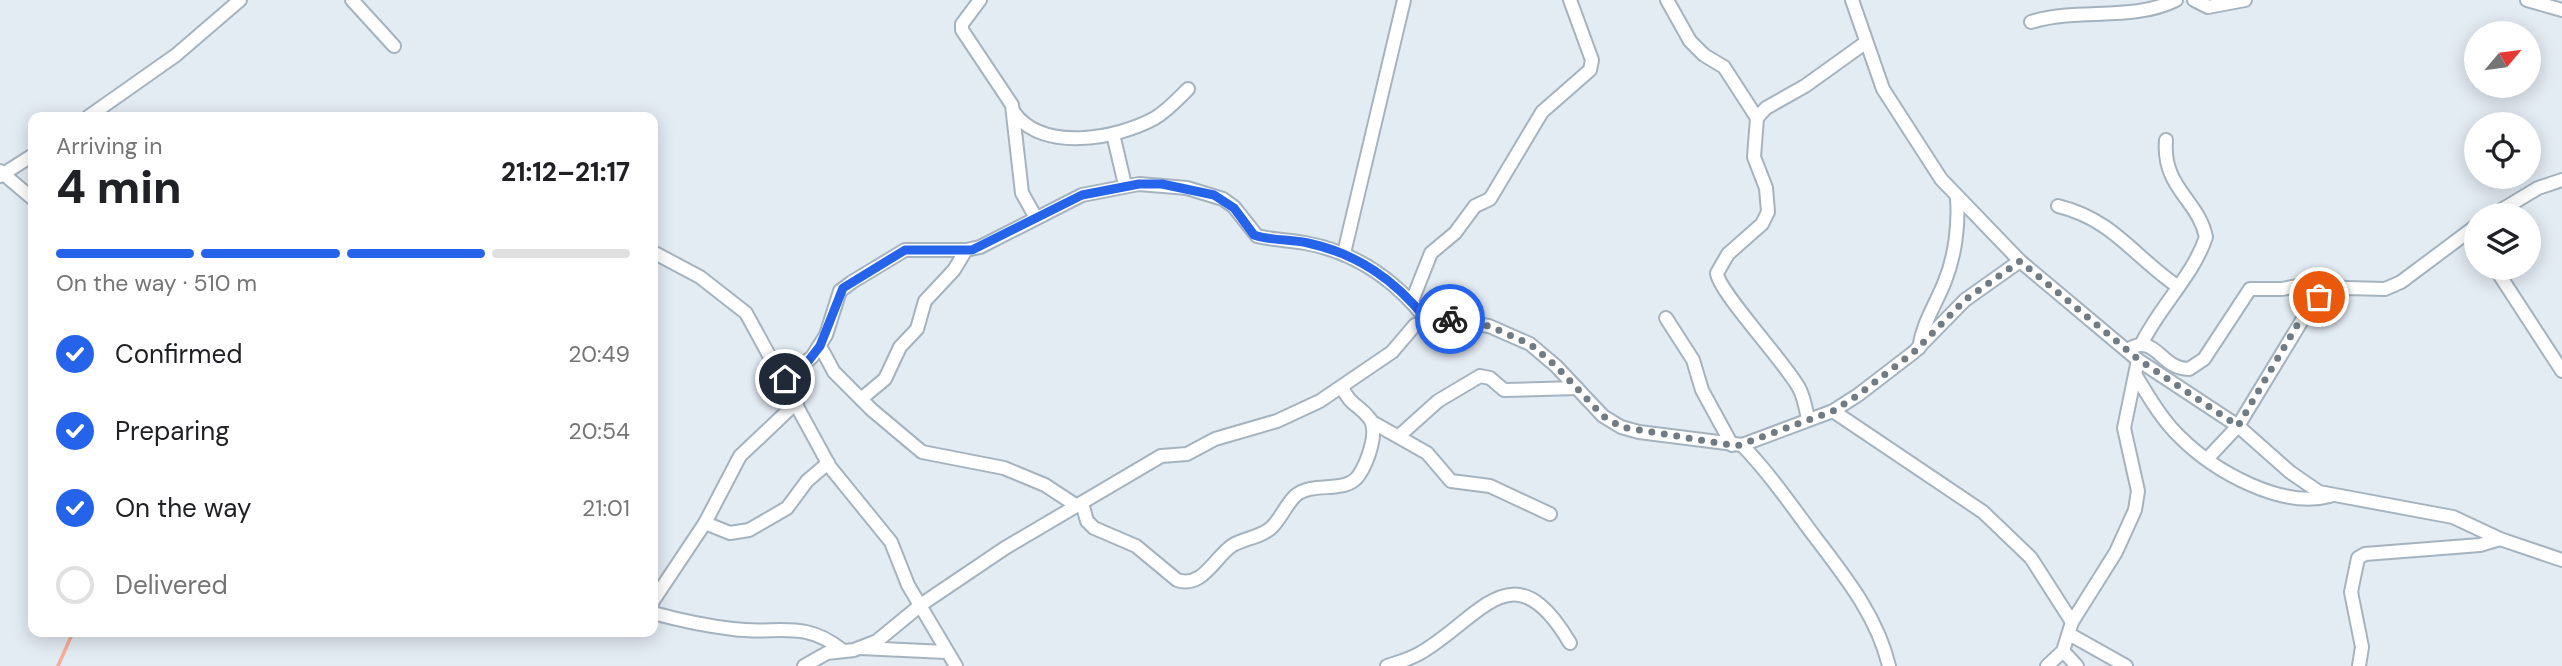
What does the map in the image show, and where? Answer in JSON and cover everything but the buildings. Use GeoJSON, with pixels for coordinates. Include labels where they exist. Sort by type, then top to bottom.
{"type":"FeatureCollection","features":[{"type":"Feature","properties":{"kind":"street"},"geometry":{"type":"LineString","coordinates":[[95,112],[176,55],[240,0]]}},
{"type":"Feature","properties":{"kind":"street"},"geometry":{"type":"LineString","coordinates":[[352,0],[394,46]]}},
{"type":"Feature","properties":{"kind":"street"},"geometry":{"type":"LineString","coordinates":[[980,0],[962,24],[962,30],[1013,110],[1029,127],[1045,135],[1113,134],[1153,118],[1188,89]]}},
{"type":"Feature","properties":{"kind":"street"},"geometry":{"type":"LineString","coordinates":[[1344,253],[1404,0]]}},
{"type":"Feature","properties":{"kind":"street"},"geometry":{"type":"LineString","coordinates":[[1412,301],[1431,253],[1455,233],[1475,206],[1490,199],[1542,112],[1590,70],[1592,60],[1570,0]]}},
{"type":"Feature","properties":{"kind":"street"},"geometry":{"type":"LineString","coordinates":[[1667,0],[1690,41],[1704,55],[1724,67],[1757,118],[1754,157],[1766,188],[1768,212],[1762,224],[1728,254],[1718,278],[1798,387],[1808,419]]}},
{"type":"Feature","properties":{"kind":"street"},"geometry":{"type":"LineString","coordinates":[[1852,0],[1865,43],[1889,99],[1919,147],[1957,198],[2020,261],[2138,359],[2238,426],[2290,472],[2330,496]]}},
{"type":"Feature","properties":{"kind":"street"},"geometry":{"type":"LineString","coordinates":[[2031,22],[2060,15],[2153,9],[2176,0]]}},
{"type":"Feature","properties":{"kind":"street"},"geometry":{"type":"LineString","coordinates":[[2194,0],[2208,7],[2245,0]]}},
{"type":"Feature","properties":{"kind":"street"},"geometry":{"type":"LineString","coordinates":[[2527,0],[2562,10]]}},
{"type":"Feature","properties":{"kind":"street"},"geometry":{"type":"LineString","coordinates":[[1757,118],[1766,108],[1805,86],[1865,43]]}},
{"type":"Feature","properties":{"kind":"street"},"geometry":{"type":"LineString","coordinates":[[1013,110],[1022,193],[1035,216]]}},
{"type":"Feature","properties":{"kind":"street"},"geometry":{"type":"LineString","coordinates":[[1113,134],[1125,185]]}},
{"type":"Feature","properties":{"kind":"street"},"geometry":{"type":"LineString","coordinates":[[2127,350],[2142,343],[2159,311],[2192,267],[2206,237],[2203,227],[2166,165],[2166,140]]}},
{"type":"Feature","properties":{"kind":"street"},"geometry":{"type":"LineString","coordinates":[[28,158],[1,174],[28,195]]}},
{"type":"Feature","properties":{"kind":"street"},"geometry":{"type":"LineString","coordinates":[[2513,203],[2538,188],[2562,180]]}},
{"type":"Feature","properties":{"kind":"street"},"geometry":{"type":"LineString","coordinates":[[785,379],[806,364],[820,346],[841,291],[905,250],[966,250],[986,244],[1035,216],[1082,195],[1125,185],[1162,184],[1214,195],[1234,208],[1257,236],[1306,243],[1344,253],[1383,275],[1412,301],[1426,319]]}},
{"type":"Feature","properties":{"kind":"street"},"geometry":{"type":"LineString","coordinates":[[1919,348],[1924,323],[1944,284],[1951,261],[1957,198]]}},
{"type":"Feature","properties":{"kind":"street"},"geometry":{"type":"LineString","coordinates":[[2058,206],[2084,214],[2107,226],[2177,286]]}},
{"type":"Feature","properties":{"kind":"street"},"geometry":{"type":"LineString","coordinates":[[2142,343],[2172,366],[2189,369],[2204,359],[2250,289],[2282,289],[2308,284],[2385,289],[2401,282],[2464,239]]}},
{"type":"Feature","properties":{"kind":"street"},"geometry":{"type":"LineString","coordinates":[[861,399],[885,379],[900,346],[917,329],[925,301],[954,270],[966,250]]}},
{"type":"Feature","properties":{"kind":"street"},"geometry":{"type":"LineString","coordinates":[[658,255],[700,277],[746,313],[785,379],[828,463],[885,533],[908,585],[922,604],[956,666]]}},
{"type":"Feature","properties":{"kind":"street"},"geometry":{"type":"LineString","coordinates":[[859,648],[877,641],[922,604],[1005,548],[1161,456],[1187,454],[1227,434],[1277,421],[1342,387],[1392,352],[1407,332],[1426,319],[1472,321],[1517,336],[1544,355],[1603,416],[1621,427],[1737,445],[1833,411],[1886,376],[1919,348],[1965,300],[2020,261]]}},
{"type":"Feature","properties":{"kind":"street"},"geometry":{"type":"LineString","coordinates":[[2503,280],[2562,371]]}},
{"type":"Feature","properties":{"kind":"street"},"geometry":{"type":"LineString","coordinates":[[2207,459],[2238,426],[2306,310],[2319,297],[2347,288]]}},
{"type":"Feature","properties":{"kind":"street"},"geometry":{"type":"LineString","coordinates":[[1666,318],[1693,360],[1699,383],[1737,445],[1780,486],[1861,598],[1881,637],[1889,666]]}},
{"type":"Feature","properties":{"kind":"street"},"geometry":{"type":"LineString","coordinates":[[820,346],[832,369],[861,399],[922,452],[1004,468],[1045,485],[1079,505],[1094,528],[1136,546],[1177,580],[1188,580],[1211,569],[1235,544],[1273,527],[1299,493],[1316,487],[1352,483],[1366,461],[1372,440],[1372,422]]}},
{"type":"Feature","properties":{"kind":"street"},"geometry":{"type":"LineString","coordinates":[[2047,666],[2063,651],[2071,628],[2116,552],[2135,510],[2138,491],[2124,428],[2138,359]]}},
{"type":"Feature","properties":{"kind":"street"},"geometry":{"type":"LineString","coordinates":[[1399,436],[1438,401],[1480,376],[1490,378],[1504,390],[1577,388]]}},
{"type":"Feature","properties":{"kind":"street"},"geometry":{"type":"LineString","coordinates":[[2136,376],[2169,425],[2207,459],[2256,485],[2284,495],[2311,500],[2330,496],[2442,514],[2500,539],[2562,560]]}},
{"type":"Feature","properties":{"kind":"street"},"geometry":{"type":"LineString","coordinates":[[1342,387],[1351,405],[1372,422],[1427,453],[1451,481],[1490,486],[1550,514]]}},
{"type":"Feature","properties":{"kind":"street"},"geometry":{"type":"LineString","coordinates":[[658,594],[705,523],[740,456],[797,402]]}},
{"type":"Feature","properties":{"kind":"street"},"geometry":{"type":"LineString","coordinates":[[1833,411],[1983,512],[2031,558],[2071,628],[2126,666]]}},
{"type":"Feature","properties":{"kind":"street"},"geometry":{"type":"LineString","coordinates":[[705,523],[730,533],[749,530],[787,508],[807,481],[828,463]]}},
{"type":"Feature","properties":{"kind":"street"},"geometry":{"type":"LineString","coordinates":[[2359,666],[2362,647],[2351,593],[2358,558],[2365,554],[2480,545],[2500,539]]}},
{"type":"Feature","properties":{"kind":"street"},"geometry":{"type":"LineString","coordinates":[[1387,666],[1425,651],[1471,613],[1490,600],[1506,595],[1519,595],[1543,607],[1557,621],[1570,643]]}},
{"type":"Feature","properties":{"kind":"street"},"geometry":{"type":"LineString","coordinates":[[658,614],[732,629],[811,631],[826,637],[842,650]]}},
{"type":"Feature","properties":{"kind":"street"},"geometry":{"type":"LineString","coordinates":[[804,666],[827,653],[859,648],[946,652]]}},
{"type":"Feature","properties":{"kind":"street"},"geometry":{"type":"LineString","coordinates":[[2063,651],[2077,666]]}},
{"type":"Feature","properties":{"kind":"waterway"},"geometry":{"type":"LineString","coordinates":[[58,666],[71,637]]}},
{"type":"Feature","properties":{"kind":"way so far"},"geometry":{"type":"LineString","coordinates":[[1450,319],[1472,321],[1500,329],[1530,344],[1556,366],[1603,416],[1621,427],[1737,446],[1793,423],[1833,411],[1858,395],[1896,369],[1965,300],[2020,261],[2138,359],[2238,426],[2265,385],[2306,310],[2319,297]]}},
{"type":"Feature","properties":{"kind":"route"},"geometry":{"type":"LineString","coordinates":[[785,379],[806,364],[820,346],[843,288],[896,254],[911,248],[972,250],[1061,203],[1125,185],[1162,184],[1214,195],[1234,208],[1254,235],[1306,243],[1344,253],[1393,283],[1426,319],[1450,319]]}}]}
